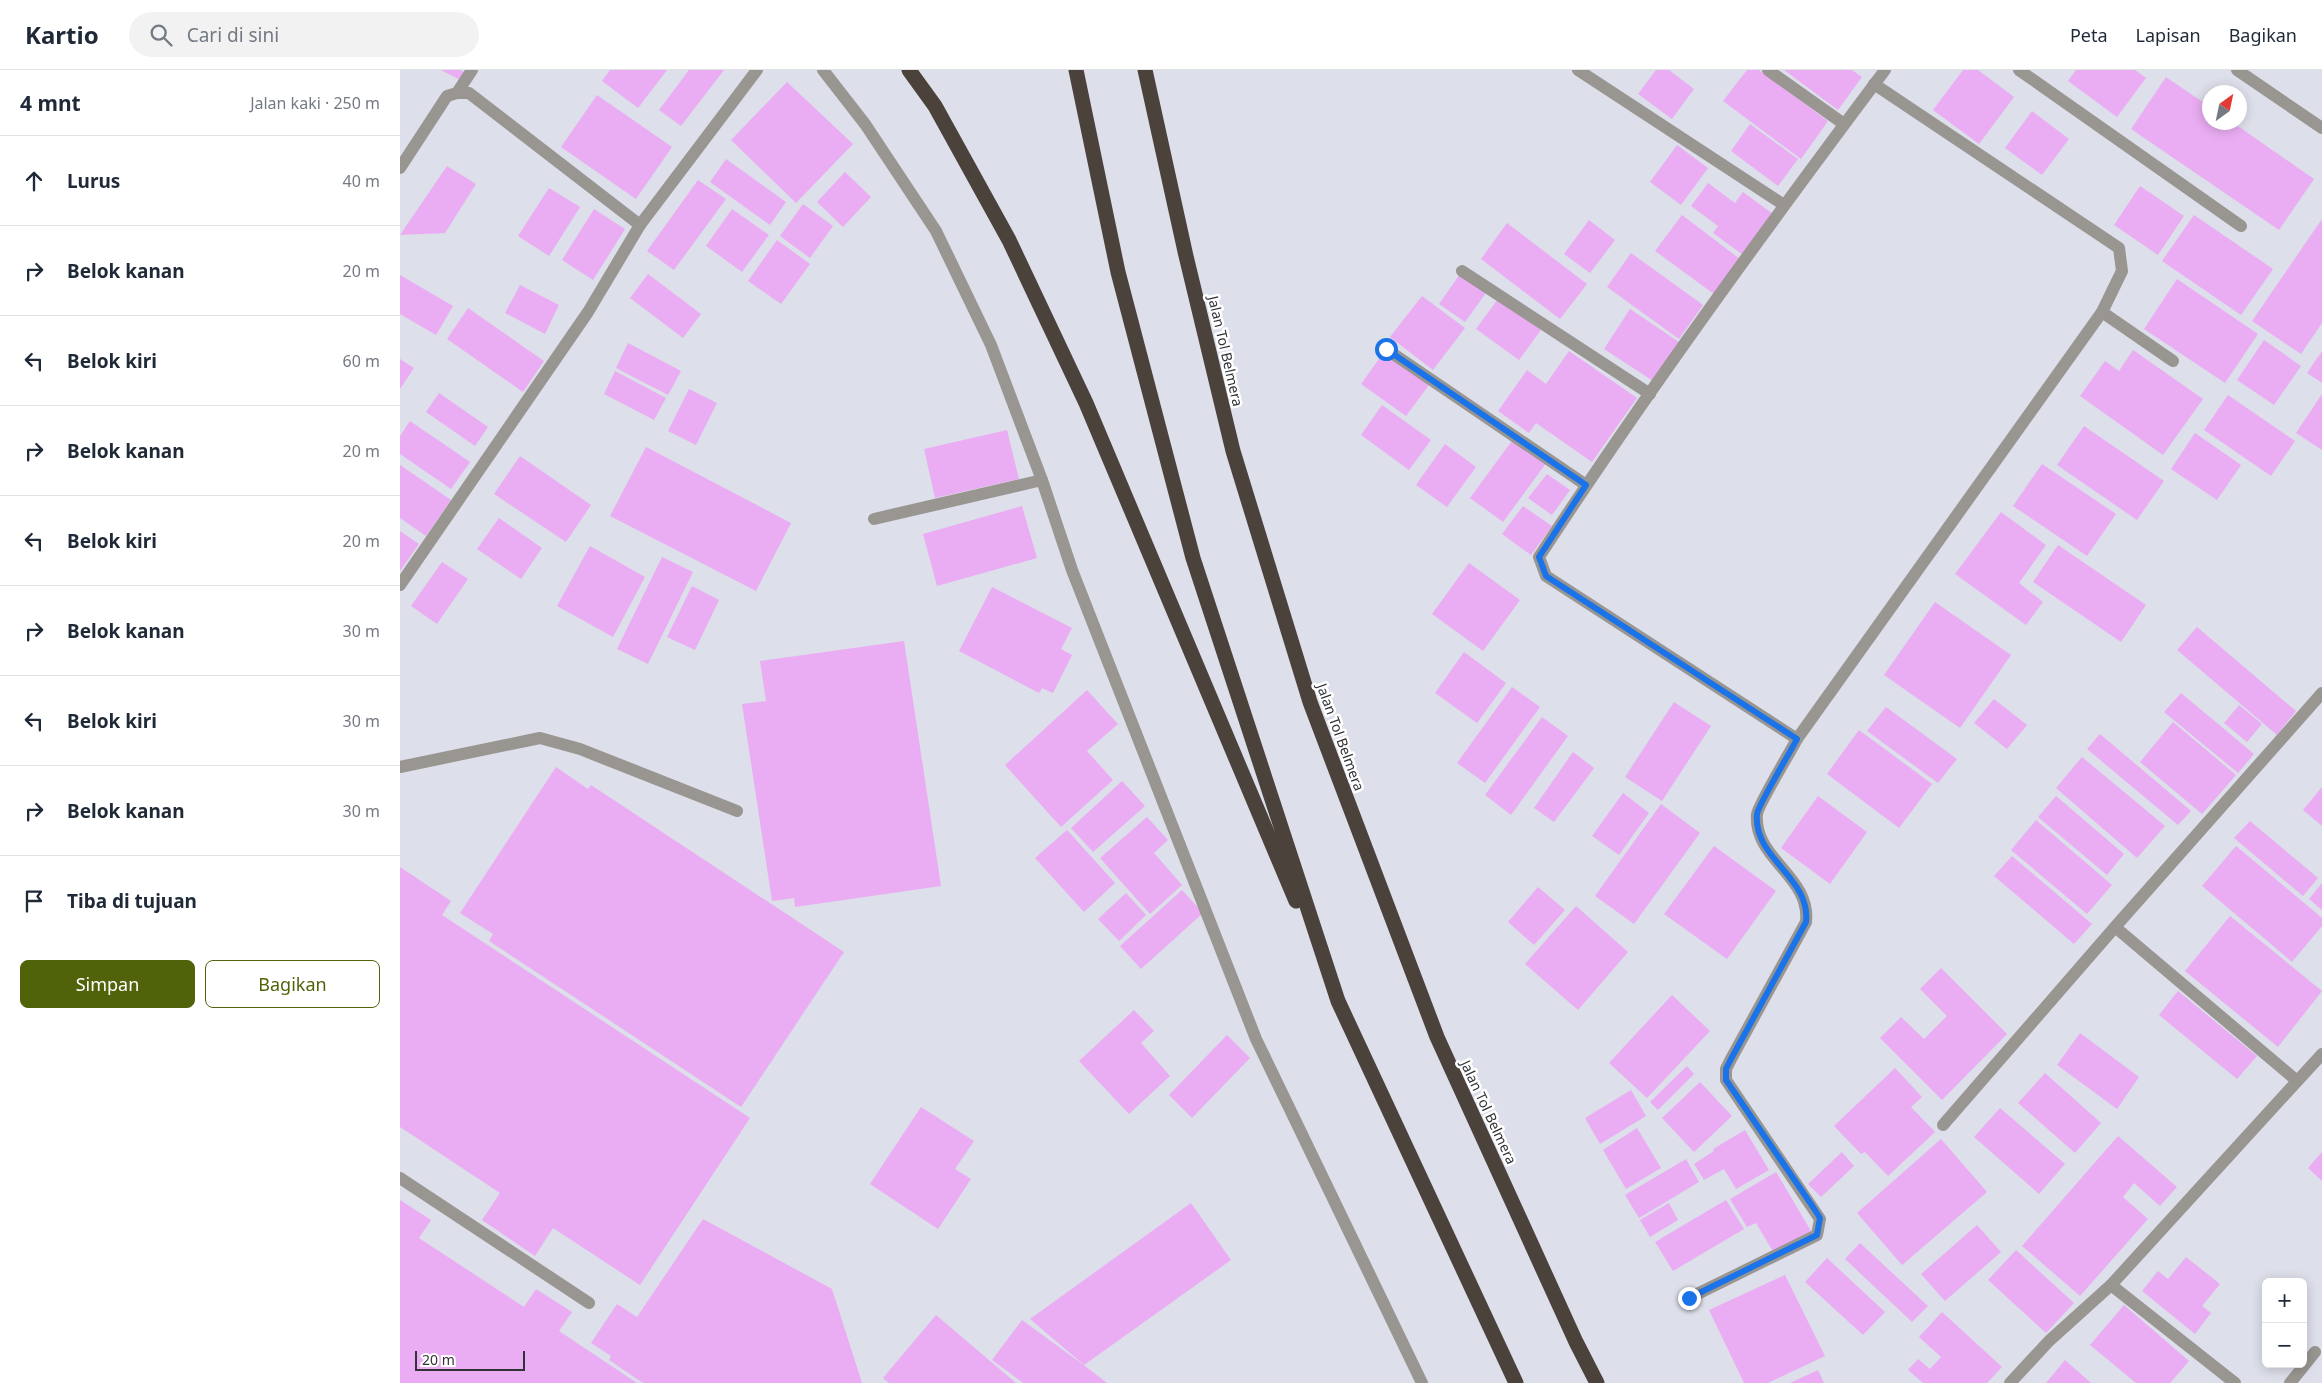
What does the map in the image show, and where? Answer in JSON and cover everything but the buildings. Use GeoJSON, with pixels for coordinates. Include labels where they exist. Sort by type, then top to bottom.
{"type":"FeatureCollection","features":[{"type":"Feature","properties":{"kind":"highway"},"geometry":{"type":"LineString","coordinates":[[908,70],[935,106],[1009,240],[1086,402],[1338,1001],[1516,1383]]}},
{"type":"Feature","properties":{"kind":"highway"},"geometry":{"type":"LineString","coordinates":[[1076,70],[1118,272],[1193,558],[1338,1001]]}},
{"type":"Feature","properties":{"kind":"highway","name":"Jalan Tol Belmera"},"geometry":{"type":"LineString","coordinates":[[1146,70],[1186,256],[1233,451],[1310,702],[1437,1038],[1576,1342],[1597,1383]]}},
{"type":"Feature","properties":{"kind":"street"},"geometry":{"type":"LineString","coordinates":[[457,93],[472,70]]}},
{"type":"Feature","properties":{"kind":"street"},"geometry":{"type":"LineString","coordinates":[[400,585],[588,312],[640,225],[757,70]]}},
{"type":"Feature","properties":{"kind":"street"},"geometry":{"type":"LineString","coordinates":[[823,70],[865,124],[936,231],[991,345],[1042,480],[1072,570],[1256,1039],[1422,1383]]}},
{"type":"Feature","properties":{"kind":"street"},"geometry":{"type":"LineString","coordinates":[[1578,70],[1784,204]]}},
{"type":"Feature","properties":{"kind":"street"},"geometry":{"type":"LineString","coordinates":[[1768,70],[1844,124]]}},
{"type":"Feature","properties":{"kind":"street"},"geometry":{"type":"LineString","coordinates":[[1797,739],[1546,576],[1539,557],[1586,485],[1784,204],[1885,70]]}},
{"type":"Feature","properties":{"kind":"street"},"geometry":{"type":"LineString","coordinates":[[2019,70],[2241,226]]}},
{"type":"Feature","properties":{"kind":"street"},"geometry":{"type":"LineString","coordinates":[[2238,70],[2322,128]]}},
{"type":"Feature","properties":{"kind":"street"},"geometry":{"type":"LineString","coordinates":[[1689,1298],[1817,1235],[1820,1218],[1726,1080],[1726,1069],[1731,1059],[1806,922],[1807,909],[1800,890],[1761,841],[1757,813],[1797,739],[2102,312],[2122,271],[2119,248],[1874,84]]}},
{"type":"Feature","properties":{"kind":"street"},"geometry":{"type":"LineString","coordinates":[[400,168],[447,96],[457,93],[468,93],[640,225]]}},
{"type":"Feature","properties":{"kind":"street"},"geometry":{"type":"LineString","coordinates":[[1462,271],[1650,394]]}},
{"type":"Feature","properties":{"kind":"street"},"geometry":{"type":"LineString","coordinates":[[2102,312],[2173,361]]}},
{"type":"Feature","properties":{"kind":"street"},"geometry":{"type":"LineString","coordinates":[[1386,349],[1586,485]]}},
{"type":"Feature","properties":{"kind":"street"},"geometry":{"type":"LineString","coordinates":[[874,519],[1042,480]]}},
{"type":"Feature","properties":{"kind":"street"},"geometry":{"type":"LineString","coordinates":[[1943,1125],[2322,693]]}},
{"type":"Feature","properties":{"kind":"street"},"geometry":{"type":"LineString","coordinates":[[400,767],[540,738],[580,749],[737,811]]}},
{"type":"Feature","properties":{"kind":"street"},"geometry":{"type":"LineString","coordinates":[[2115,927],[2296,1080]]}},
{"type":"Feature","properties":{"kind":"street"},"geometry":{"type":"LineString","coordinates":[[2010,1383],[2049,1341],[2111,1285],[2296,1080],[2322,1054]]}},
{"type":"Feature","properties":{"kind":"street"},"geometry":{"type":"LineString","coordinates":[[400,1178],[589,1303]]}},
{"type":"Feature","properties":{"kind":"street"},"geometry":{"type":"LineString","coordinates":[[2111,1285],[2235,1383]]}},
{"type":"Feature","properties":{"kind":"street"},"geometry":{"type":"LineString","coordinates":[[2290,1383],[2315,1352]]}},
{"type":"Feature","properties":{"kind":"route"},"geometry":{"type":"LineString","coordinates":[[1386,349],[1586,485],[1539,557],[1546,576],[1797,739],[1757,813],[1761,841],[1800,890],[1807,909],[1806,922],[1731,1059],[1726,1069],[1726,1080],[1820,1218],[1817,1235],[1689,1298]]}}]}
